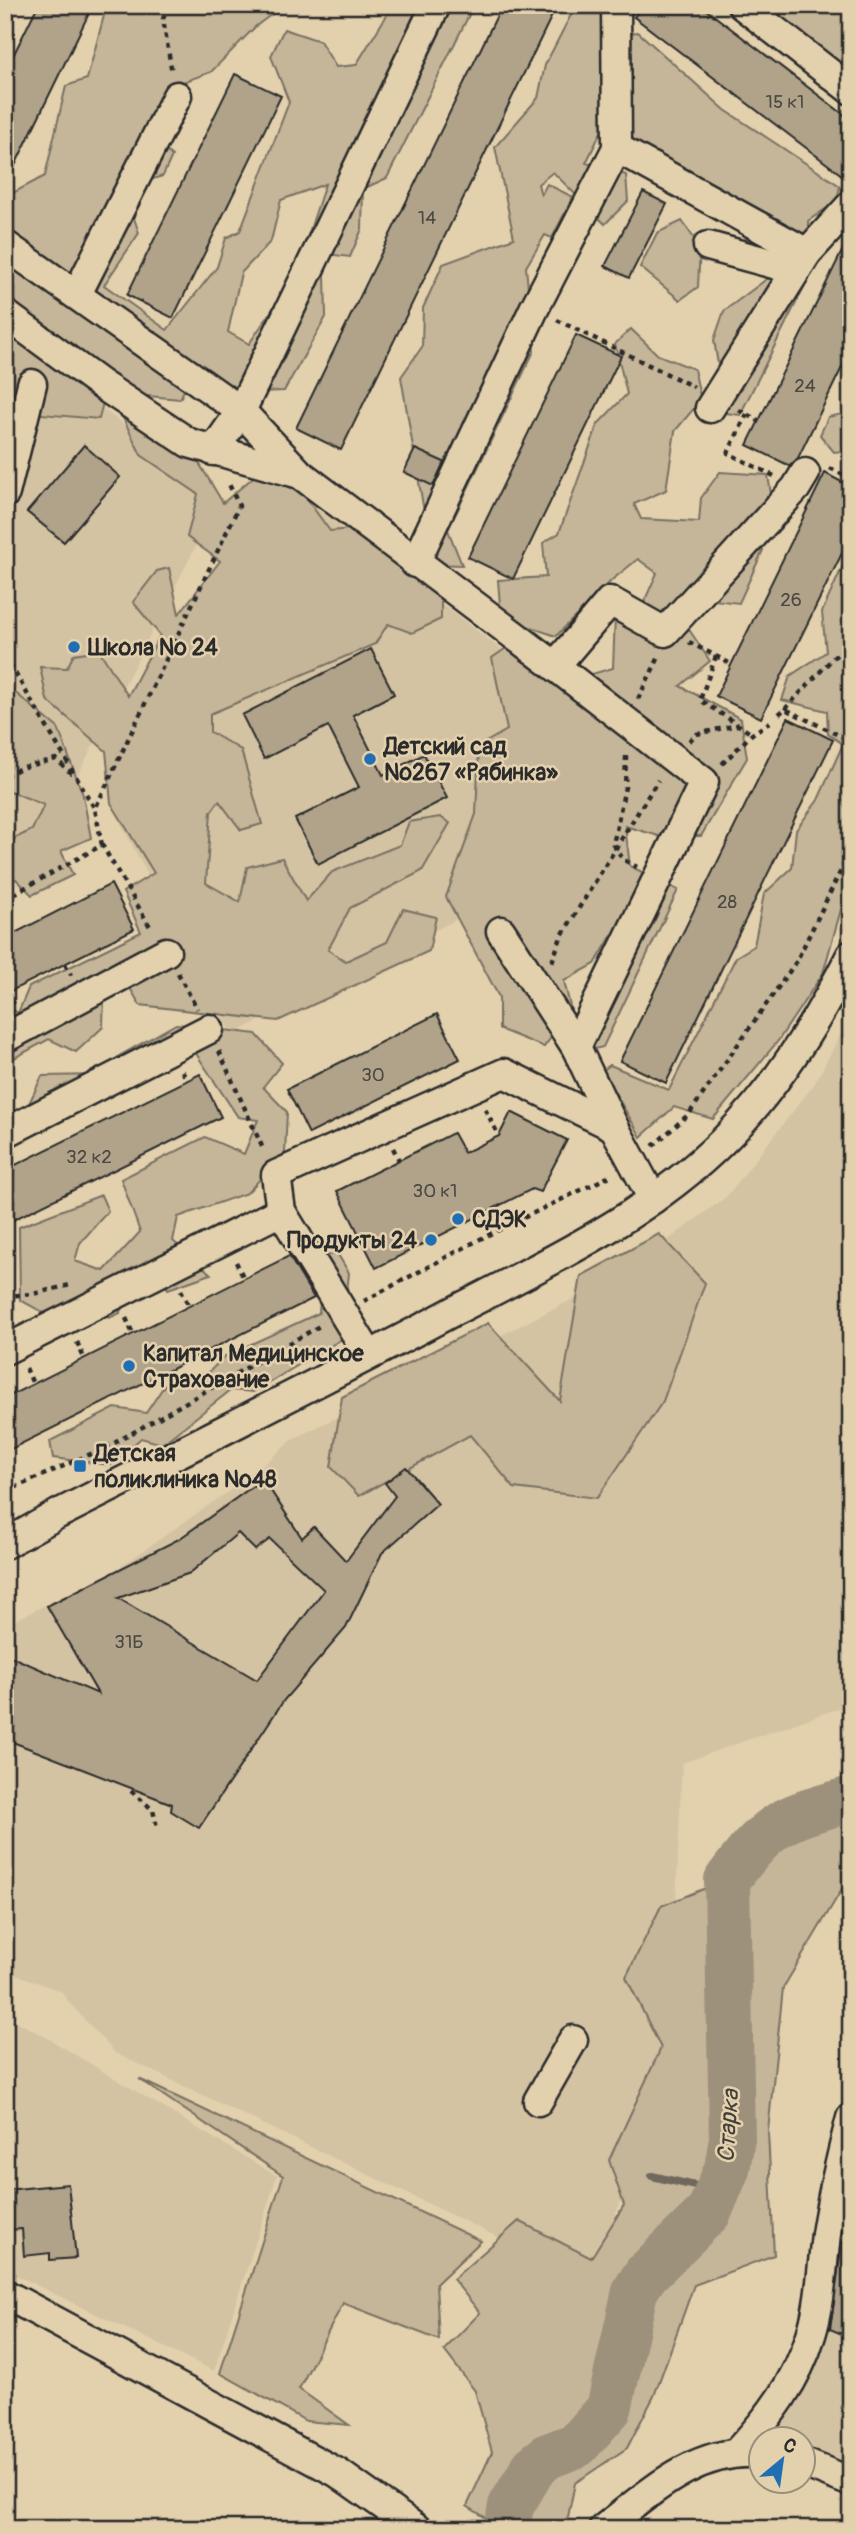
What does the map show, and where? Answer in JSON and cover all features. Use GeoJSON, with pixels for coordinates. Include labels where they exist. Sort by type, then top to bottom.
{"type":"FeatureCollection","features":[{"type":"Feature","properties":{"kind":"street"},"geometry":{"type":"LineString","coordinates":[[214,451],[241,411],[436,5]]}},
{"type":"Feature","properties":{"kind":"street"},"geometry":{"type":"LineString","coordinates":[[415,563],[534,309],[617,148],[616,5]]}},
{"type":"Feature","properties":{"kind":"street"},"geometry":{"type":"LineString","coordinates":[[741,5],[851,90]]}},
{"type":"Feature","properties":{"kind":"street"},"geometry":{"type":"LineString","coordinates":[[77,293],[177,96]]}},
{"type":"Feature","properties":{"kind":"street"},"geometry":{"type":"LineString","coordinates":[[617,148],[804,258]]}},
{"type":"Feature","properties":{"kind":"street"},"geometry":{"type":"LineString","coordinates":[[713,403],[804,258],[851,205]]}},
{"type":"Feature","properties":{"kind":"street"},"geometry":{"type":"LineString","coordinates":[[5,245],[77,293],[241,411],[300,474],[704,782],[576,1047]]}},
{"type":"Feature","properties":{"kind":"street"},"geometry":{"type":"LineString","coordinates":[[708,246],[785,267],[804,258]]}},
{"type":"Feature","properties":{"kind":"street"},"geometry":{"type":"LineString","coordinates":[[5,314],[102,386],[189,443],[300,474]]}},
{"type":"Feature","properties":{"kind":"street"},"geometry":{"type":"LineString","coordinates":[[5,396],[32,384],[59,354]]}},
{"type":"Feature","properties":{"kind":"street"},"geometry":{"type":"LineString","coordinates":[[5,493],[32,384]]}},
{"type":"Feature","properties":{"kind":"street"},"geometry":{"type":"LineString","coordinates":[[555,666],[610,601],[667,631],[801,481]]}},
{"type":"Feature","properties":{"kind":"street"},"geometry":{"type":"LineString","coordinates":[[501,931],[576,1047],[614,1127],[653,1199]]}},
{"type":"Feature","properties":{"kind":"street"},"geometry":{"type":"LineString","coordinates":[[5,1038],[166,952]]}},
{"type":"Feature","properties":{"kind":"street"},"geometry":{"type":"LineString","coordinates":[[5,1544],[58,1514],[594,1238],[653,1199],[692,1170],[727,1138],[760,1099],[790,1059],[834,989],[851,954]]}},
{"type":"Feature","properties":{"kind":"street"},"geometry":{"type":"LineString","coordinates":[[5,1133],[209,1029]]}},
{"type":"Feature","properties":{"kind":"street"},"geometry":{"type":"LineString","coordinates":[[369,1355],[281,1211],[276,1175],[504,1073],[614,1127]]}},
{"type":"Feature","properties":{"kind":"street"},"geometry":{"type":"LineString","coordinates":[[5,1350],[281,1211]]}},
{"type":"Feature","properties":{"kind":"street"},"geometry":{"type":"LineString","coordinates":[[538,2101],[573,2040]]}},
{"type":"Feature","properties":{"kind":"street"},"geometry":{"type":"LineString","coordinates":[[764,2426],[784,2394],[810,2337],[816,2316],[833,2188],[851,2118]]}},
{"type":"Feature","properties":{"kind":"street"},"geometry":{"type":"LineString","coordinates":[[5,2294],[338,2473],[417,2529]]}},
{"type":"Feature","properties":{"kind":"street"},"geometry":{"type":"LineString","coordinates":[[603,2529],[678,2472],[705,2459],[748,2452]]}},
{"type":"Feature","properties":{"kind":"street"},"geometry":{"type":"LineString","coordinates":[[818,2468],[851,2482]]}},
{"type":"Feature","properties":{"kind":"path"},"geometry":{"type":"LineString","coordinates":[[169,5],[163,19],[177,96]]}},
{"type":"Feature","properties":{"kind":"path"},"geometry":{"type":"LineString","coordinates":[[534,309],[713,403]]}},
{"type":"Feature","properties":{"kind":"path"},"geometry":{"type":"LineString","coordinates":[[747,414],[728,453],[801,481]]}},
{"type":"Feature","properties":{"kind":"path"},"geometry":{"type":"LineString","coordinates":[[95,809],[239,506],[214,451]]}},
{"type":"Feature","properties":{"kind":"path"},"geometry":{"type":"LineString","coordinates":[[667,631],[731,664]]}},
{"type":"Feature","properties":{"kind":"path"},"geometry":{"type":"LineString","coordinates":[[627,722],[668,638],[667,631]]}},
{"type":"Feature","properties":{"kind":"path"},"geometry":{"type":"LineString","coordinates":[[779,713],[834,657],[851,645]]}},
{"type":"Feature","properties":{"kind":"path"},"geometry":{"type":"LineString","coordinates":[[5,656],[95,809],[102,845]]}},
{"type":"Feature","properties":{"kind":"path"},"geometry":{"type":"LineString","coordinates":[[716,656],[700,700],[752,734]]}},
{"type":"Feature","properties":{"kind":"path"},"geometry":{"type":"LineString","coordinates":[[785,709],[851,741]]}},
{"type":"Feature","properties":{"kind":"path"},"geometry":{"type":"LineString","coordinates":[[704,782],[752,734],[770,722]]}},
{"type":"Feature","properties":{"kind":"path"},"geometry":{"type":"LineString","coordinates":[[541,992],[561,937],[617,850],[671,757],[697,734],[737,725]]}},
{"type":"Feature","properties":{"kind":"path"},"geometry":{"type":"LineString","coordinates":[[625,750],[625,787],[613,845],[624,860],[658,878]]}},
{"type":"Feature","properties":{"kind":"path"},"geometry":{"type":"LineString","coordinates":[[5,775],[56,759],[77,778]]}},
{"type":"Feature","properties":{"kind":"path"},"geometry":{"type":"LineString","coordinates":[[5,1492],[111,1445],[343,1313],[486,1236],[634,1164],[689,1114],[796,962],[851,850]]}},
{"type":"Feature","properties":{"kind":"path"},"geometry":{"type":"LineString","coordinates":[[131,1790],[153,1810],[157,1827]]}},
{"type":"Feature","properties":{"kind":"shaded area"},"geometry":{"type":"Polygon","coordinates":[[[128,5],[284,5],[256,26],[211,72],[169,87],[149,136],[172,156],[163,176],[124,188],[139,233],[104,285],[167,330],[217,267],[226,238],[240,231],[289,102],[271,56],[284,29],[320,41],[336,67],[356,65],[393,5],[474,5],[387,178],[363,189],[362,229],[350,257],[303,251],[325,184],[281,200],[271,241],[241,273],[228,332],[249,344],[276,304],[325,275],[326,317],[284,391],[235,393],[197,362],[180,399],[137,395],[5,300],[5,197],[45,176],[66,86],[87,79],[106,8],[128,5]]]}},
{"type":"Feature","properties":{"kind":"shaded area"},"geometry":{"type":"Polygon","coordinates":[[[576,5],[607,5],[602,130],[586,163],[626,175],[628,201],[605,224],[553,172],[538,184],[541,195],[547,184],[573,197],[552,238],[545,235],[526,267],[534,351],[448,530],[462,565],[433,564],[401,377],[422,347],[423,308],[443,264],[514,238],[495,147],[538,98],[545,65],[576,5]]]}},
{"type":"Feature","properties":{"kind":"shaded area"},"geometry":{"type":"Polygon","coordinates":[[[741,5],[851,5],[851,90],[741,5]]]}},
{"type":"Feature","properties":{"kind":"shaded area"},"geometry":{"type":"Polygon","coordinates":[[[638,32],[725,110],[840,186],[837,201],[808,221],[817,261],[740,415],[726,413],[714,340],[724,311],[772,275],[743,242],[761,217],[628,143],[622,34],[638,32]]]}},
{"type":"Feature","properties":{"kind":"shaded area"},"geometry":{"type":"Polygon","coordinates":[[[682,221],[700,247],[698,287],[680,300],[640,267],[657,233],[682,221]]]}},
{"type":"Feature","properties":{"kind":"shaded area"},"geometry":{"type":"Polygon","coordinates":[[[5,327],[105,394],[99,419],[19,412],[5,463],[5,327]]]}},
{"type":"Feature","properties":{"kind":"shaded area"},"geometry":{"type":"Polygon","coordinates":[[[631,329],[658,355],[694,369],[701,400],[675,431],[666,490],[634,504],[641,519],[699,522],[701,498],[720,472],[768,475],[771,494],[745,521],[763,550],[739,603],[706,599],[688,628],[710,661],[680,686],[741,719],[747,758],[701,836],[659,836],[625,826],[630,866],[678,890],[603,1047],[586,1051],[630,946],[612,935],[595,964],[564,981],[571,1010],[544,1047],[499,1029],[499,997],[446,897],[476,814],[479,746],[507,730],[492,658],[512,644],[561,683],[613,668],[615,615],[641,609],[657,573],[638,559],[612,580],[556,636],[501,617],[498,580],[546,577],[543,543],[559,533],[598,424],[627,394],[615,344],[631,329]]]}},
{"type":"Feature","properties":{"kind":"shaded area","name":"Школа № 24"},"geometry":{"type":"Polygon","coordinates":[[[5,339],[195,475],[211,517],[43,843],[5,863],[5,339]]]}},
{"type":"Feature","properties":{"kind":"shaded area"},"geometry":{"type":"Polygon","coordinates":[[[851,382],[851,450],[834,452],[820,435],[828,417],[847,413],[848,385],[851,382]]]}},
{"type":"Feature","properties":{"kind":"shaded area"},"geometry":{"type":"Polygon","coordinates":[[[123,418],[138,420],[182,456],[193,453],[223,503],[258,473],[293,480],[330,531],[361,528],[441,594],[441,619],[412,633],[388,624],[375,644],[210,714],[210,732],[241,750],[262,824],[241,830],[219,801],[211,812],[206,883],[240,902],[247,867],[282,858],[306,901],[332,872],[400,845],[409,822],[440,817],[450,823],[422,871],[350,908],[328,950],[346,961],[387,942],[403,909],[436,917],[429,951],[278,1021],[140,1005],[127,983],[104,992],[103,1027],[76,1052],[49,1039],[5,1063],[5,1005],[18,1013],[29,987],[141,932],[123,892],[154,873],[111,803],[106,751],[47,700],[40,667],[67,668],[74,654],[99,650],[128,696],[160,635],[133,602],[157,571],[169,568],[179,614],[220,561],[187,537],[198,494],[141,455],[123,418]]]}},
{"type":"Feature","properties":{"kind":"shaded area","name":"Детский сад №267 «Рябинка»"},"geometry":{"type":"Polygon","coordinates":[[[278,479],[608,731],[595,848],[232,1035],[121,824],[121,787],[278,479]]]}},
{"type":"Feature","properties":{"kind":"shaded area"},"geometry":{"type":"Polygon","coordinates":[[[851,548],[851,897],[842,906],[823,973],[778,1041],[713,1119],[674,1107],[641,1137],[602,1071],[610,1065],[669,1090],[736,957],[754,946],[764,894],[792,868],[796,830],[818,800],[843,744],[828,734],[827,711],[782,700],[790,676],[826,652],[822,612],[851,548]]]}},
{"type":"Feature","properties":{"kind":"shaded area"},"geometry":{"type":"Polygon","coordinates":[[[12,690],[58,728],[83,795],[91,838],[61,851],[73,875],[32,895],[16,879],[5,883],[5,843],[32,830],[44,805],[5,789],[5,700],[12,690]]]}},
{"type":"Feature","properties":{"kind":"shaded area"},"geometry":{"type":"Polygon","coordinates":[[[851,1014],[851,1704],[682,1763],[669,2068],[591,2282],[115,2053],[62,1992],[5,1970],[5,1625],[114,1571],[252,1475],[293,1439],[621,1275],[727,1196],[815,1083],[851,1014]]]}},
{"type":"Feature","properties":{"kind":"shaded area"},"geometry":{"type":"Polygon","coordinates":[[[176,1024],[256,1034],[282,1063],[263,1087],[287,1112],[285,1153],[247,1193],[178,1217],[173,1241],[211,1274],[168,1289],[156,1266],[125,1280],[120,1313],[109,1318],[87,1298],[44,1313],[20,1300],[19,1227],[101,1195],[108,1211],[80,1243],[75,1261],[104,1271],[140,1232],[121,1179],[205,1137],[244,1154],[258,1120],[238,1117],[195,1052],[5,1132],[5,1111],[26,1110],[42,1076],[101,1075],[119,1056],[176,1024]]]}},
{"type":"Feature","properties":{"kind":"shaded area"},"geometry":{"type":"Polygon","coordinates":[[[659,1234],[705,1283],[663,1401],[597,1498],[514,1488],[470,1435],[359,1496],[331,1467],[342,1397],[488,1323],[560,1401],[581,1276],[659,1234]]]}},
{"type":"Feature","properties":{"kind":"shaded area"},"geometry":{"type":"Polygon","coordinates":[[[337,1253],[349,1273],[342,1339],[253,1392],[231,1390],[162,1444],[141,1438],[111,1465],[53,1458],[50,1441],[115,1408],[146,1413],[168,1380],[207,1374],[225,1356],[319,1313],[323,1257],[337,1253]]]}},
{"type":"Feature","properties":{"kind":"shaded area"},"geometry":{"type":"Polygon","coordinates":[[[842,1816],[851,1837],[851,1874],[783,1988],[768,2131],[774,2255],[694,2285],[654,2396],[627,2448],[575,2483],[568,2517],[557,2529],[504,2529],[467,2506],[492,2452],[475,2391],[444,2350],[480,2313],[453,2279],[519,2221],[591,2258],[624,2205],[609,2160],[661,2048],[626,1977],[661,1906],[716,1884],[800,1826],[842,1816]]]}},
{"type":"Feature","properties":{"kind":"shaded area"},"geometry":{"type":"Polygon","coordinates":[[[5,2016],[41,2034],[277,2176],[214,2371],[5,2270],[5,2016]]]}},
{"type":"Feature","properties":{"kind":"shaded area"},"geometry":{"type":"Polygon","coordinates":[[[139,2079],[481,2241],[436,2284],[439,2340],[343,2303],[299,2389],[349,2425],[306,2421],[220,2373],[283,2176],[139,2079]]]}},
{"type":"Feature","properties":{"kind":"shaded area"},"geometry":{"type":"Polygon","coordinates":[[[851,2118],[851,2482],[818,2469],[818,2426],[769,2426],[784,2394],[851,2118]]]}},
{"type":"Feature","properties":{"kind":"building"},"geometry":{"type":"Polygon","coordinates":[[[38,5],[93,5],[5,186],[5,72],[38,5]]]}},
{"type":"Feature","properties":{"kind":"building"},"geometry":{"type":"Polygon","coordinates":[[[502,5],[557,5],[341,450],[296,428],[502,5]]]}},
{"type":"Feature","properties":{"kind":"building"},"geometry":{"type":"Polygon","coordinates":[[[643,5],[700,5],[851,120],[851,182],[634,17],[643,5]]]}},
{"type":"Feature","properties":{"kind":"building"},"geometry":{"type":"Polygon","coordinates":[[[235,74],[281,96],[173,318],[127,295],[235,74]]]}},
{"type":"Feature","properties":{"kind":"building"},"geometry":{"type":"Polygon","coordinates":[[[643,192],[667,204],[629,278],[605,266],[643,192]]]}},
{"type":"Feature","properties":{"kind":"building"},"geometry":{"type":"Polygon","coordinates":[[[851,233],[851,349],[798,458],[790,466],[747,445],[851,233]]]}},
{"type":"Feature","properties":{"kind":"building"},"geometry":{"type":"Polygon","coordinates":[[[576,335],[621,356],[513,579],[468,557],[576,335]]]}},
{"type":"Feature","properties":{"kind":"building"},"geometry":{"type":"Polygon","coordinates":[[[84,445],[120,477],[64,542],[27,512],[84,445]]]}},
{"type":"Feature","properties":{"kind":"building"},"geometry":{"type":"Polygon","coordinates":[[[415,449],[444,462],[433,486],[404,472],[415,449]]]}},
{"type":"Feature","properties":{"kind":"building"},"geometry":{"type":"Polygon","coordinates":[[[825,473],[851,487],[851,535],[761,718],[716,696],[825,473]]]}},
{"type":"Feature","properties":{"kind":"building"},"geometry":{"type":"Polygon","coordinates":[[[371,649],[394,694],[353,715],[383,775],[424,754],[447,798],[318,864],[295,819],[359,787],[328,726],[264,759],[242,715],[371,649]]]}},
{"type":"Feature","properties":{"kind":"building"},"geometry":{"type":"Polygon","coordinates":[[[788,718],[833,740],[666,1083],[620,1061],[788,718]]]}},
{"type":"Feature","properties":{"kind":"building"},"geometry":{"type":"Polygon","coordinates":[[[111,884],[134,929],[5,994],[5,938],[111,884]]]}},
{"type":"Feature","properties":{"kind":"building"},"geometry":{"type":"Polygon","coordinates":[[[437,1014],[460,1059],[309,1134],[287,1089],[437,1014]]]}},
{"type":"Feature","properties":{"kind":"building"},"geometry":{"type":"Polygon","coordinates":[[[200,1074],[221,1117],[5,1224],[5,1170],[200,1074]]]}},
{"type":"Feature","properties":{"kind":"building"},"geometry":{"type":"Polygon","coordinates":[[[511,1112],[567,1140],[540,1192],[532,1189],[376,1268],[337,1191],[453,1133],[464,1153],[499,1136],[511,1112]]]}},
{"type":"Feature","properties":{"kind":"building"},"geometry":{"type":"Polygon","coordinates":[[[289,1256],[314,1298],[5,1452],[5,1398],[289,1256]]]}},
{"type":"Feature","properties":{"kind":"building"},"geometry":{"type":"Polygon","coordinates":[[[406,1467],[438,1504],[382,1553],[346,1628],[284,1700],[199,1828],[171,1811],[172,1804],[5,1739],[5,1654],[98,1694],[47,1606],[179,1539],[263,1479],[302,1538],[314,1527],[346,1561],[395,1496],[385,1483],[406,1467]],[[238,1533],[190,1573],[118,1598],[257,1680],[324,1590],[270,1539],[255,1550],[238,1533]]]}},
{"type":"Feature","properties":{"kind":"building"},"geometry":{"type":"Polygon","coordinates":[[[68,2184],[76,2258],[50,2260],[50,2253],[24,2256],[22,2229],[5,2230],[5,2190],[68,2184]]]}},
{"type":"Feature","properties":{"kind":"building"},"geometry":{"type":"Polygon","coordinates":[[[842,2242],[851,2243],[851,2338],[830,2329],[842,2242]]]}},
{"type":"Feature","properties":{"kind":"waterway","name":"Старка"},"geometry":{"type":"LineString","coordinates":[[507,2529],[511,2506],[534,2467],[548,2456],[577,2445],[609,2409],[635,2291],[646,2274],[709,2212],[727,2169],[732,2138],[727,1880],[756,1844],[784,1822],[851,1799]]}},
{"type":"Feature","properties":{"kind":"waterway"},"geometry":{"type":"LineString","coordinates":[[652,2176],[717,2191]]}},
{"type":"Feature","properties":{"kind":"place","name":"Школа № 24"},"geometry":{"type":"Point","coordinates":[74,647]}},
{"type":"Feature","properties":{"kind":"place","name":"Детский сад №267 «Рябинка»"},"geometry":{"type":"Point","coordinates":[370,759]}},
{"type":"Feature","properties":{"kind":"place","name":"СДЭК"},"geometry":{"type":"Point","coordinates":[458,1219]}},
{"type":"Feature","properties":{"kind":"place","name":"Продукты 24"},"geometry":{"type":"Point","coordinates":[431,1240]}},
{"type":"Feature","properties":{"kind":"place","name":"Капитал Медицинское Страхование"},"geometry":{"type":"Point","coordinates":[129,1366]}},
{"type":"Feature","properties":{"kind":"place","name":"Детская поликлиника №48"},"geometry":{"type":"Point","coordinates":[80,1466]}}]}
